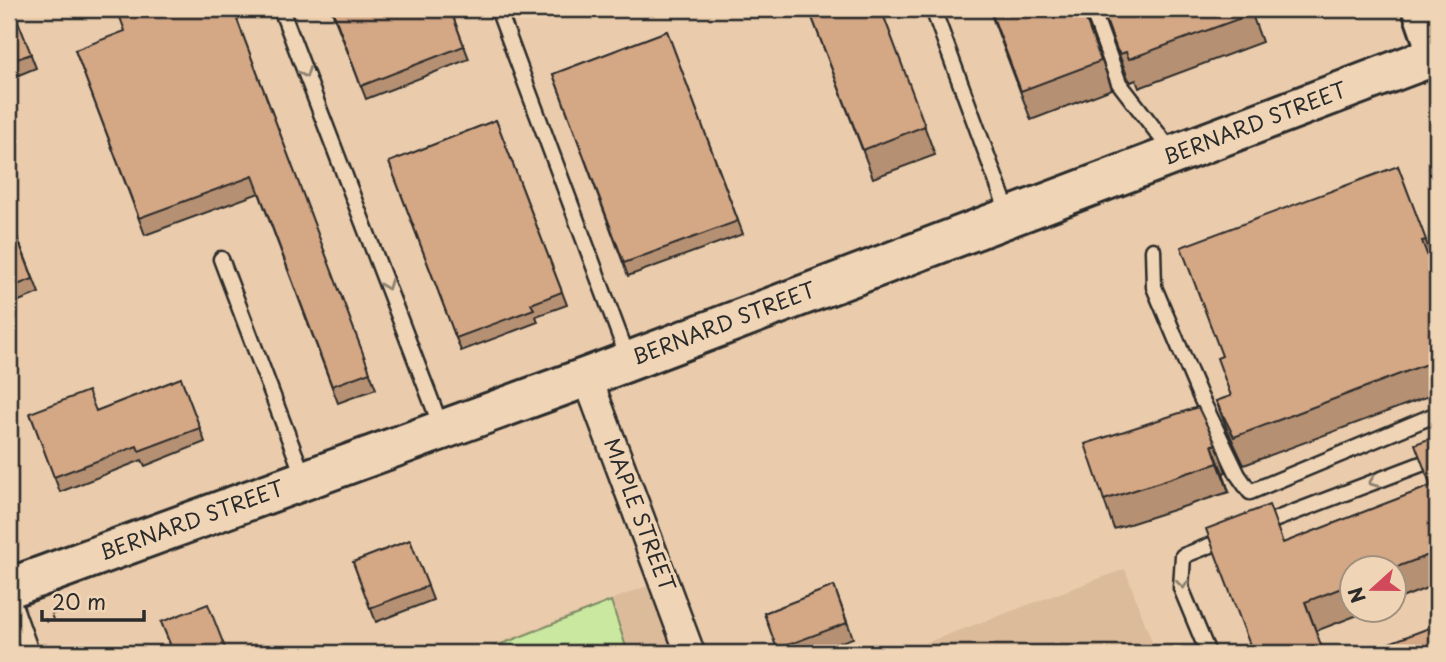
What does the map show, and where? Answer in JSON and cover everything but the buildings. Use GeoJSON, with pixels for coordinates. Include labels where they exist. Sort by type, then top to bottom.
{"type":"FeatureCollection","features":[{"type":"Feature","properties":{"kind":"street"},"geometry":{"type":"LineString","coordinates":[[1422,9],[1437,54]]}},
{"type":"Feature","properties":{"kind":"street","name":"BERNARD STREET"},"geometry":{"type":"LineString","coordinates":[[9,588],[587,377],[1437,54]]}},
{"type":"Feature","properties":{"kind":"street","name":"MAPLE STREET"},"geometry":{"type":"LineString","coordinates":[[587,377],[690,653]]}},
{"type":"Feature","properties":{"kind":"street"},"geometry":{"type":"LineString","coordinates":[[9,611],[24,653]]}},
{"type":"Feature","properties":{"kind":"lane"},"geometry":{"type":"LineString","coordinates":[[281,9],[442,429]]}},
{"type":"Feature","properties":{"kind":"lane"},"geometry":{"type":"LineString","coordinates":[[498,9],[629,360]]}},
{"type":"Feature","properties":{"kind":"lane"},"geometry":{"type":"LineString","coordinates":[[933,9],[1009,217]]}},
{"type":"Feature","properties":{"kind":"lane"},"geometry":{"type":"LineString","coordinates":[[1092,9],[1119,83],[1174,155]]}},
{"type":"Feature","properties":{"kind":"lane"},"geometry":{"type":"LineString","coordinates":[[1153,250],[1154,287],[1200,396],[1238,475],[1250,492],[1437,414]]}},
{"type":"Feature","properties":{"kind":"lane"},"geometry":{"type":"LineString","coordinates":[[221,259],[304,480]]}},
{"type":"Feature","properties":{"kind":"lane"},"geometry":{"type":"LineString","coordinates":[[1208,653],[1181,587],[1183,556],[1437,458]]}},
{"type":"Feature","properties":{"kind":"path"},"geometry":{"type":"LineString","coordinates":[[44,622],[55,617]]}},
{"type":"Feature","properties":{"kind":"shaded area"},"geometry":{"type":"Polygon","coordinates":[[[1125,569],[1156,653],[898,653],[1125,569]]]}},
{"type":"Feature","properties":{"kind":"shaded area"},"geometry":{"type":"Polygon","coordinates":[[[663,580],[690,653],[472,653],[663,580]]]}},
{"type":"Feature","properties":{"kind":"green space"},"geometry":{"type":"Polygon","coordinates":[[[611,601],[628,653],[479,653],[611,601]]]}}]}
